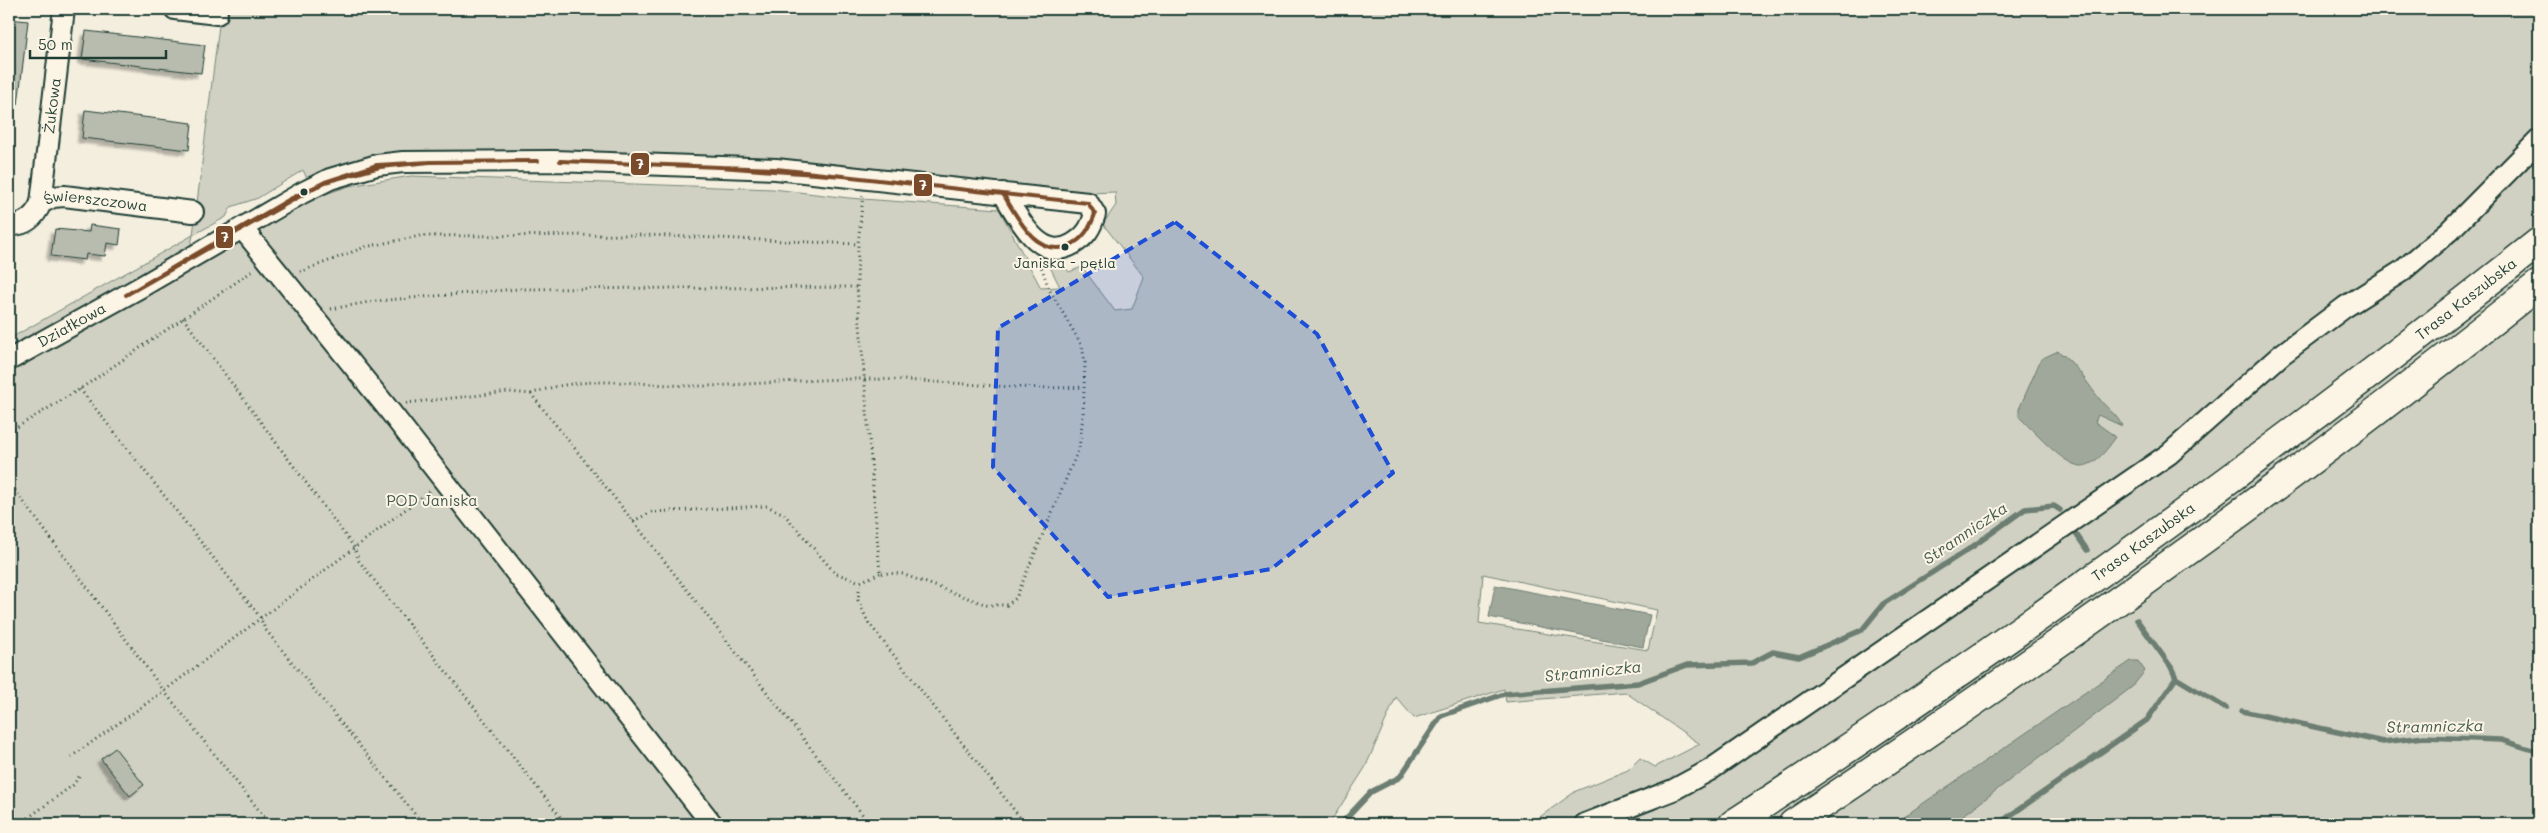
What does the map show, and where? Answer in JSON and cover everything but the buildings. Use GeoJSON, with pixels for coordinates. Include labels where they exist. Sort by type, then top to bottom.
{"type":"FeatureCollection","features":[{"type":"Feature","properties":{"kind":"highway","name":"Trasa Kaszubska"},"geometry":{"type":"LineString","coordinates":[[1733,824],[1991,651],[2183,514],[2382,366],[2539,242]]}},
{"type":"Feature","properties":{"kind":"highway"},"geometry":{"type":"LineString","coordinates":[[1793,824],[1980,698],[2193,547],[2404,390],[2539,284]]}},
{"type":"Feature","properties":{"kind":"street","name":"Żukowa"},"geometry":{"type":"LineString","coordinates":[[41,203],[64,9]]}},
{"type":"Feature","properties":{"kind":"street"},"geometry":{"type":"LineString","coordinates":[[175,9],[217,14]]}},
{"type":"Feature","properties":{"kind":"street"},"geometry":{"type":"LineString","coordinates":[[1585,824],[1673,790],[1710,770],[2169,454],[2281,355],[2345,307],[2402,271],[2449,231],[2539,140]]}},
{"type":"Feature","properties":{"kind":"street","name":"Działkowa"},"geometry":{"type":"LineString","coordinates":[[9,360],[302,193],[330,179],[378,165],[403,162],[554,161],[776,169],[1088,202],[1095,214],[1091,228],[1081,239],[1065,248],[1052,249],[1036,242]]}},
{"type":"Feature","properties":{"kind":"street"},"geometry":{"type":"LineString","coordinates":[[1003,193],[1036,242]]}},
{"type":"Feature","properties":{"kind":"street","name":"Świerszczowa"},"geometry":{"type":"LineString","coordinates":[[9,225],[21,224],[29,220],[37,213],[41,203],[53,197],[64,196],[193,212]]}},
{"type":"Feature","properties":{"kind":"street"},"geometry":{"type":"LineString","coordinates":[[242,228],[385,405],[712,824]]}},
{"type":"Feature","properties":{"kind":"path"},"geometry":{"type":"LineString","coordinates":[[865,178],[858,244],[857,287],[880,573]]}},
{"type":"Feature","properties":{"kind":"path"},"geometry":{"type":"LineString","coordinates":[[283,277],[300,273],[365,247],[420,236],[646,235],[858,244]]}},
{"type":"Feature","properties":{"kind":"path"},"geometry":{"type":"LineString","coordinates":[[634,520],[652,512],[767,506],[784,514],[835,573],[860,582],[880,573],[902,574],[987,605],[1007,605],[1016,598],[1079,448],[1084,387],[1085,363],[1082,346],[1049,289],[1040,264],[1036,242]]}},
{"type":"Feature","properties":{"kind":"path"},"geometry":{"type":"LineString","coordinates":[[9,432],[80,389],[269,260]]}},
{"type":"Feature","properties":{"kind":"path"},"geometry":{"type":"LineString","coordinates":[[311,313],[375,302],[518,289],[857,287]]}},
{"type":"Feature","properties":{"kind":"path"},"geometry":{"type":"LineString","coordinates":[[183,318],[354,547],[359,561],[566,824]]}},
{"type":"Feature","properties":{"kind":"path"},"geometry":{"type":"LineString","coordinates":[[385,405],[509,392],[531,394],[568,384],[601,381],[707,386],[785,380],[863,379],[954,384],[1084,387]]}},
{"type":"Feature","properties":{"kind":"path"},"geometry":{"type":"LineString","coordinates":[[80,389],[260,617],[271,636],[423,824]]}},
{"type":"Feature","properties":{"kind":"path"},"geometry":{"type":"LineString","coordinates":[[531,394],[634,520],[870,824]]}},
{"type":"Feature","properties":{"kind":"path"},"geometry":{"type":"LineString","coordinates":[[71,757],[164,690],[354,547],[424,498],[442,478]]}},
{"type":"Feature","properties":{"kind":"path"},"geometry":{"type":"LineString","coordinates":[[9,482],[164,690],[270,824]]}},
{"type":"Feature","properties":{"kind":"path"},"geometry":{"type":"LineString","coordinates":[[860,582],[858,600],[868,622],[1026,824]]}},
{"type":"Feature","properties":{"kind":"path"},"geometry":{"type":"LineString","coordinates":[[20,824],[72,785],[81,774]]}},
{"type":"Feature","properties":{"kind":"highlighted area"},"geometry":{"type":"Polygon","coordinates":[[[1175,222],[1317,334],[1393,473],[1271,569],[1108,597],[993,467],[998,328],[1175,222]]]}},
{"type":"Feature","properties":{"kind":"green space","name":"POD Janiska"},"geometry":{"type":"Polygon","coordinates":[[[221,9],[2539,9],[2539,824],[1530,824],[1576,791],[1628,770],[1640,758],[1655,767],[1700,744],[1625,692],[1506,702],[1504,689],[1414,718],[1396,697],[1365,768],[1329,824],[9,824],[9,372],[143,293],[308,200],[349,186],[411,176],[773,189],[849,198],[999,209],[1041,288],[1060,287],[1049,265],[1059,260],[1069,272],[1082,267],[1115,311],[1132,309],[1144,277],[1103,224],[1116,205],[1115,192],[1089,193],[561,154],[308,181],[303,170],[258,198],[231,207],[226,217],[193,235],[221,9]],[[1483,574],[1479,623],[1648,650],[1657,610],[1483,574]]]}},
{"type":"Feature","properties":{"kind":"green space"},"geometry":{"type":"Polygon","coordinates":[[[193,235],[190,249],[9,352],[9,339],[193,235]]]}},
{"type":"Feature","properties":{"kind":"shaded area"},"geometry":{"type":"Polygon","coordinates":[[[2058,351],[2077,368],[2122,426],[2098,415],[2095,422],[2116,437],[2101,456],[2086,465],[2073,464],[2056,453],[2019,417],[2019,409],[2041,359],[2058,351]]]}},
{"type":"Feature","properties":{"kind":"shaded area"},"geometry":{"type":"Polygon","coordinates":[[[1495,585],[1650,615],[1643,647],[1489,617],[1495,585]]]}},
{"type":"Feature","properties":{"kind":"shaded area"},"geometry":{"type":"Polygon","coordinates":[[[2131,661],[2138,661],[2145,671],[2132,687],[1952,824],[1893,824],[2131,661]]]}},
{"type":"Feature","properties":{"kind":"waterway","name":"Stramniczka"},"geometry":{"type":"LineString","coordinates":[[1341,824],[1371,792],[1400,777],[1441,716],[1504,694],[1638,683],[1687,665],[1752,663],[1773,652],[1799,657],[1862,630],[1883,604],[1972,547],[2025,509],[2054,506],[2060,510]]}},
{"type":"Feature","properties":{"kind":"waterway","name":"Stramniczka"},"geometry":{"type":"LineString","coordinates":[[2076,534],[2087,550]]}},
{"type":"Feature","properties":{"kind":"waterway","name":"Stramniczka"},"geometry":{"type":"LineString","coordinates":[[2137,620],[2171,667],[2176,678],[2226,708]]}},
{"type":"Feature","properties":{"kind":"waterway"},"geometry":{"type":"LineString","coordinates":[[1998,824],[2147,720],[2176,678]]}},
{"type":"Feature","properties":{"kind":"waterway","name":"Stramniczka"},"geometry":{"type":"LineString","coordinates":[[2242,711],[2383,742],[2424,737],[2501,740],[2539,752]]}},
{"type":"Feature","properties":{"kind":"transit line","name":"7"},"geometry":{"type":"LineString","coordinates":[[430,162],[538,161]]}},
{"type":"Feature","properties":{"kind":"transit line","name":"7"},"geometry":{"type":"LineString","coordinates":[[430,162],[538,161]]}},
{"type":"Feature","properties":{"kind":"transit line","name":"7"},"geometry":{"type":"LineString","coordinates":[[560,161],[720,167]]}},
{"type":"Feature","properties":{"kind":"transit line","name":"7"},"geometry":{"type":"LineString","coordinates":[[560,161],[720,167]]}},
{"type":"Feature","properties":{"kind":"transit line","name":"7"},"geometry":{"type":"LineString","coordinates":[[325,182],[377,165],[430,162]]}},
{"type":"Feature","properties":{"kind":"transit line","name":"7"},"geometry":{"type":"LineString","coordinates":[[325,182],[380,167],[430,162]]}},
{"type":"Feature","properties":{"kind":"transit line","name":"7"},"geometry":{"type":"LineString","coordinates":[[720,167],[776,169],[843,176]]}},
{"type":"Feature","properties":{"kind":"transit line","name":"7"},"geometry":{"type":"LineString","coordinates":[[720,167],[843,176]]}},
{"type":"Feature","properties":{"kind":"transit line","name":"7"},"geometry":{"type":"LineString","coordinates":[[843,176],[1003,194]]}},
{"type":"Feature","properties":{"kind":"transit line","name":"7"},"geometry":{"type":"LineString","coordinates":[[843,176],[1003,194]]}},
{"type":"Feature","properties":{"kind":"transit line","name":"7"},"geometry":{"type":"LineString","coordinates":[[126,295],[290,199],[325,182]]}},
{"type":"Feature","properties":{"kind":"transit line","name":"7"},"geometry":{"type":"LineString","coordinates":[[126,295],[325,182]]}},
{"type":"Feature","properties":{"kind":"transit line","name":"7"},"geometry":{"type":"LineString","coordinates":[[1003,194],[1088,203],[1095,214],[1091,224],[1078,240],[1068,246],[1057,248],[1046,246],[1029,233],[1003,194]]}},
{"type":"Feature","properties":{"kind":"place","name":"Janiska - pętla"},"geometry":{"type":"Point","coordinates":[1065,247]}}]}
